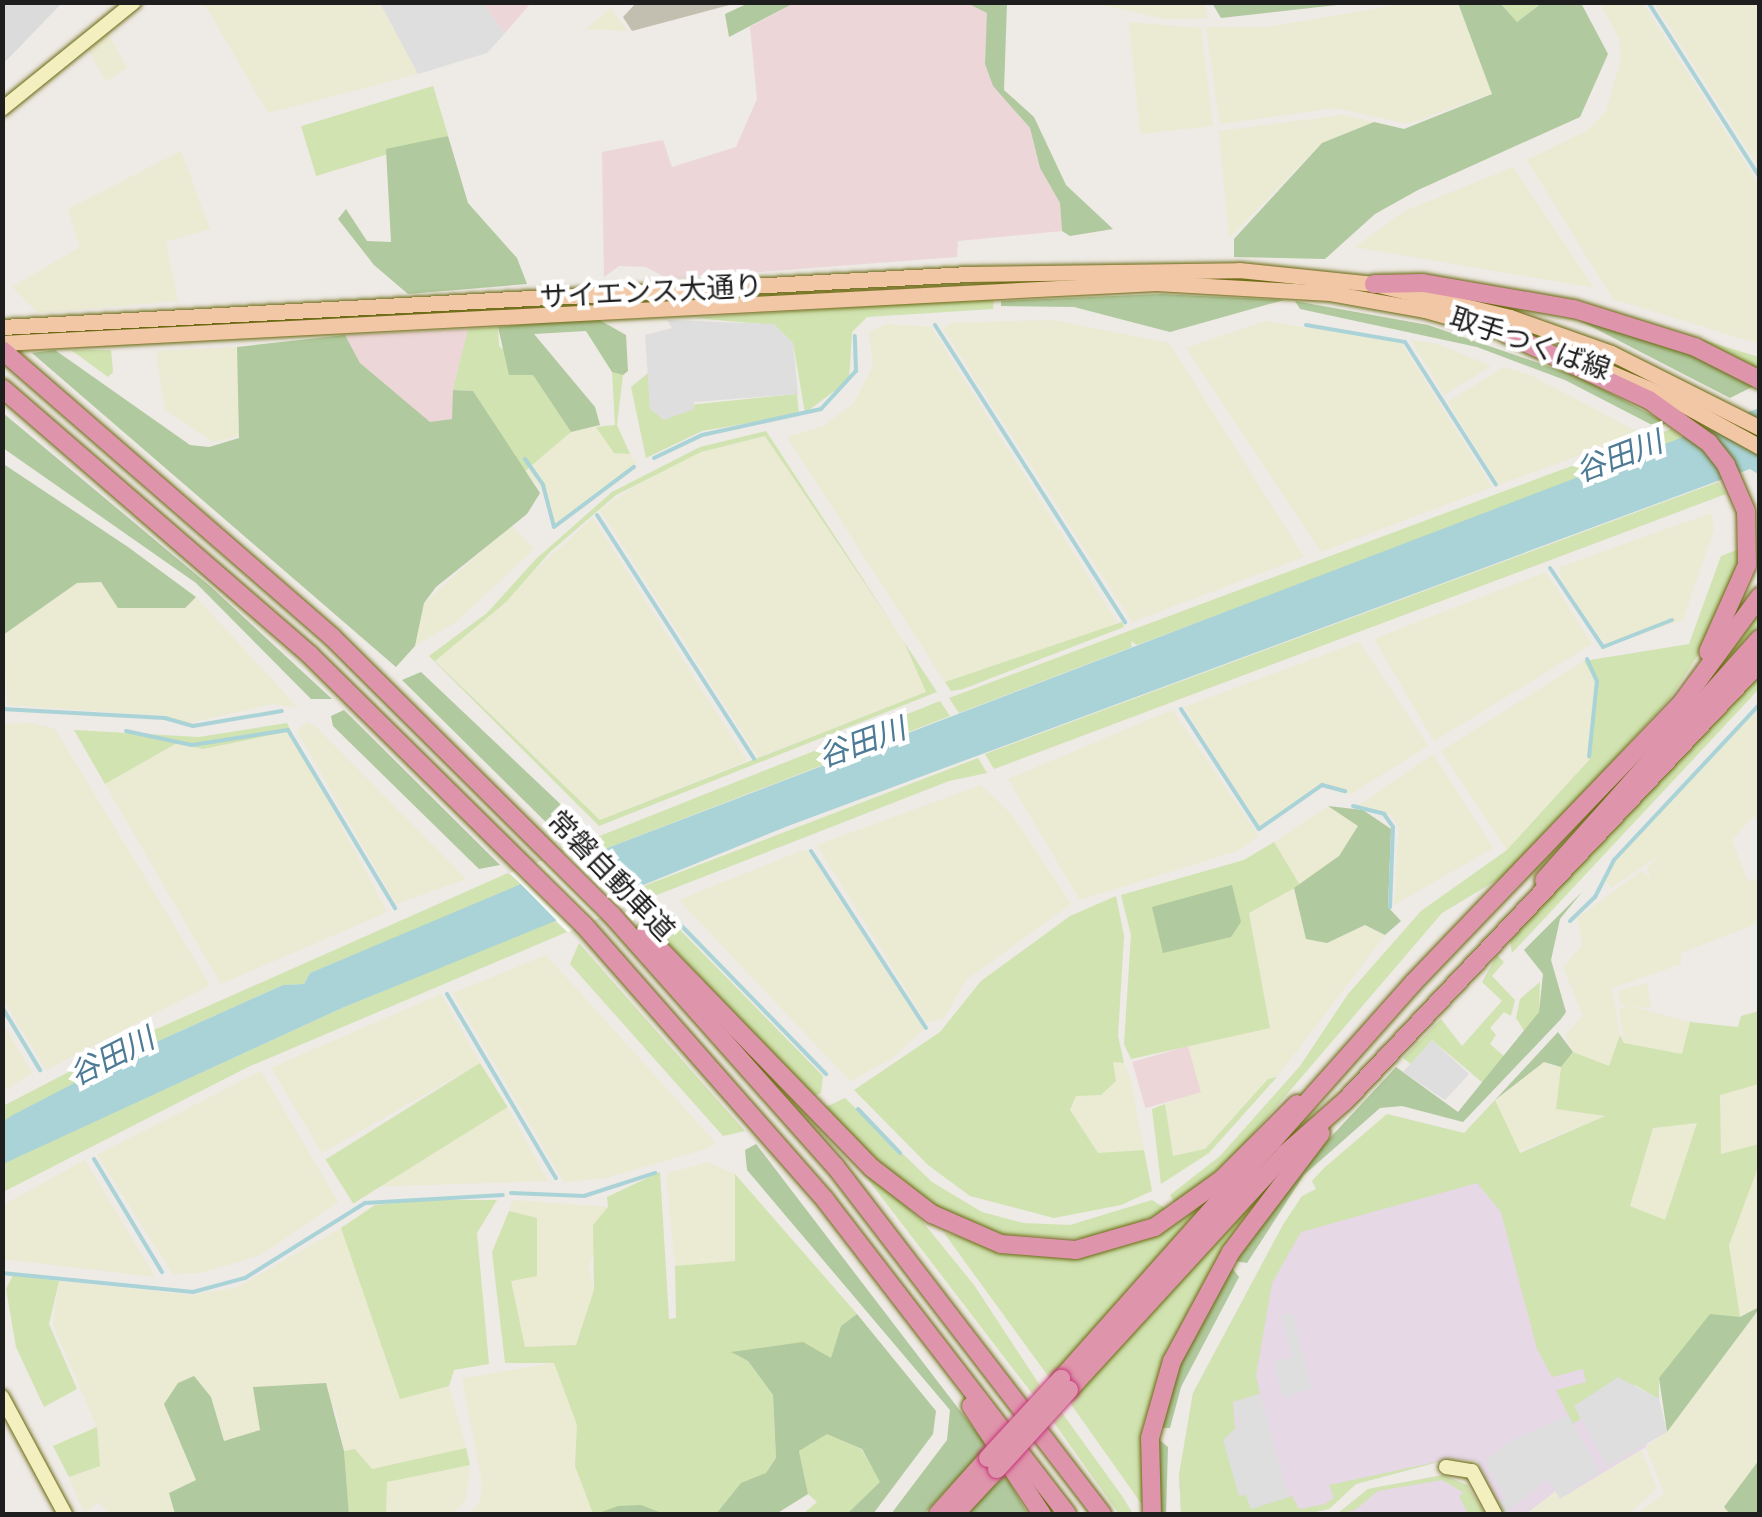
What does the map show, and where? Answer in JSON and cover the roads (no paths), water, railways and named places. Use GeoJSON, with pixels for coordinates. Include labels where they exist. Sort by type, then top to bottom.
{"type":"FeatureCollection","features":[{"type":"Feature","properties":{"kind":"highway"},"geometry":{"type":"LineString","coordinates":[[1374,284],[1423,283],[1574,310],[1694,347],[1760,380]]}},
{"type":"Feature","properties":{"kind":"highway"},"geometry":{"type":"LineString","coordinates":[[1506,332],[1632,391],[1709,443],[1742,499],[1748,550],[1738,597],[1720,635],[1660,723]]}},
{"type":"Feature","properties":{"kind":"highway","name":"常磐自動車道"},"geometry":{"type":"LineString","coordinates":[[2,347],[332,638],[616,912],[835,1166],[1102,1514]]}},
{"type":"Feature","properties":{"kind":"highway","name":"常磐自動車道"},"geometry":{"type":"LineString","coordinates":[[2,388],[310,655],[583,924],[826,1200],[1068,1514]]}},
{"type":"Feature","properties":{"kind":"highway"},"geometry":{"type":"LineString","coordinates":[[616,912],[872,1168],[932,1214],[1001,1244],[1090,1248],[1155,1227],[1204,1195],[1324,1081],[1710,668],[1760,596]]}},
{"type":"Feature","properties":{"kind":"highway"},"geometry":{"type":"LineString","coordinates":[[938,1514],[992,1464],[1285,1154],[1345,1100],[1530,900],[1655,752],[1760,638]]}},
{"type":"Feature","properties":{"kind":"highway"},"geometry":{"type":"LineString","coordinates":[[1530,900],[1571,866],[1760,662]]}},
{"type":"Feature","properties":{"kind":"highway"},"geometry":{"type":"LineString","coordinates":[[1065,1385],[1269,1152],[1324,1081]]}},
{"type":"Feature","properties":{"kind":"highway"},"geometry":{"type":"LineString","coordinates":[[1152,1514],[1150,1438],[1172,1362],[1231,1252],[1345,1100]]}},
{"type":"Feature","properties":{"kind":"highway"},"geometry":{"type":"LineString","coordinates":[[826,1200],[1042,1514]]}},
{"type":"Feature","properties":{"kind":"highway"},"geometry":{"type":"LineString","coordinates":[[955,1514],[992,1464]]}},
{"type":"Feature","properties":{"kind":"main road","name":"サイエンス大通り"},"geometry":{"type":"LineString","coordinates":[[2,327],[1050,270],[1299,274]]}},
{"type":"Feature","properties":{"kind":"main road","name":"取手つくば線"},"geometry":{"type":"LineString","coordinates":[[1299,274],[1374,284],[1562,334],[1668,379],[1760,428]]}},
{"type":"Feature","properties":{"kind":"main road","name":"サイエンス大通り"},"geometry":{"type":"LineString","coordinates":[[2,347],[56,340],[1083,284],[1285,289]]}},
{"type":"Feature","properties":{"kind":"main road","name":"取手つくば線"},"geometry":{"type":"LineString","coordinates":[[1285,289],[1397,304],[1506,332],[1640,383],[1760,447]]}},
{"type":"Feature","properties":{"kind":"street"},"geometry":{"type":"LineString","coordinates":[[2,109],[134,2]]}},
{"type":"Feature","properties":{"kind":"street"},"geometry":{"type":"LineString","coordinates":[[2,1397],[65,1514]]}},
{"type":"Feature","properties":{"kind":"street"},"geometry":{"type":"LineString","coordinates":[[1446,1467],[1472,1471],[1495,1514]]}},
{"type":"Feature","properties":{"kind":"water"},"geometry":{"type":"Polygon","coordinates":[[[1759,408],[1758,474],[1750,469],[788,826],[342,1008],[3,1164],[3,1122],[11,1116],[136,1051],[283,985],[304,984],[310,973],[583,858],[583,850],[589,855],[1759,408]]]}},
{"type":"Feature","properties":{"kind":"waterway"},"geometry":{"type":"LineString","coordinates":[[1648,2],[1760,178]]}},
{"type":"Feature","properties":{"kind":"waterway"},"geometry":{"type":"LineString","coordinates":[[935,325],[1125,622]]}},
{"type":"Feature","properties":{"kind":"waterway"},"geometry":{"type":"LineString","coordinates":[[1306,325],[1405,342],[1496,485]]}},
{"type":"Feature","properties":{"kind":"waterway"},"geometry":{"type":"LineString","coordinates":[[654,458],[702,435],[821,409],[856,371],[855,336]]}},
{"type":"Feature","properties":{"kind":"waterway"},"geometry":{"type":"LineString","coordinates":[[525,459],[543,485],[554,527],[634,467]]}},
{"type":"Feature","properties":{"kind":"waterway"},"geometry":{"type":"LineString","coordinates":[[597,515],[754,759]]}},
{"type":"Feature","properties":{"kind":"waterway"},"geometry":{"type":"LineString","coordinates":[[1550,568],[1603,647],[1672,620]]}},
{"type":"Feature","properties":{"kind":"waterway"},"geometry":{"type":"LineString","coordinates":[[1587,659],[1597,681],[1589,757]]}},
{"type":"Feature","properties":{"kind":"waterway"},"geometry":{"type":"LineString","coordinates":[[1570,921],[1595,897],[1614,860],[1759,705]]}},
{"type":"Feature","properties":{"kind":"waterway"},"geometry":{"type":"LineString","coordinates":[[2,709],[165,718],[193,726],[282,711]]}},
{"type":"Feature","properties":{"kind":"waterway"},"geometry":{"type":"LineString","coordinates":[[1181,709],[1259,829],[1322,785],[1345,791]]}},
{"type":"Feature","properties":{"kind":"waterway"},"geometry":{"type":"LineString","coordinates":[[126,731],[192,745],[288,730],[395,908]]}},
{"type":"Feature","properties":{"kind":"waterway"},"geometry":{"type":"LineString","coordinates":[[1353,806],[1384,814],[1393,827],[1390,907]]}},
{"type":"Feature","properties":{"kind":"waterway"},"geometry":{"type":"LineString","coordinates":[[811,851],[926,1028]]}},
{"type":"Feature","properties":{"kind":"waterway"},"geometry":{"type":"LineString","coordinates":[[669,913],[826,1074]]}},
{"type":"Feature","properties":{"kind":"waterway"},"geometry":{"type":"LineString","coordinates":[[447,994],[556,1178]]}},
{"type":"Feature","properties":{"kind":"waterway"},"geometry":{"type":"LineString","coordinates":[[2,1007],[40,1070]]}},
{"type":"Feature","properties":{"kind":"waterway"},"geometry":{"type":"LineString","coordinates":[[858,1109],[900,1153]]}},
{"type":"Feature","properties":{"kind":"waterway"},"geometry":{"type":"LineString","coordinates":[[94,1159],[162,1272]]}},
{"type":"Feature","properties":{"kind":"waterway"},"geometry":{"type":"LineString","coordinates":[[511,1193],[584,1196],[655,1173]]}},
{"type":"Feature","properties":{"kind":"waterway"},"geometry":{"type":"LineString","coordinates":[[2,1273],[193,1292],[245,1278],[365,1203],[503,1195]]}},
{"type":"Feature","properties":{"kind":"water label","name":"谷田川"},"geometry":{"type":"Point","coordinates":[1619,457]}},
{"type":"Feature","properties":{"kind":"water label","name":"谷田川"},"geometry":{"type":"Point","coordinates":[862,743]}},
{"type":"Feature","properties":{"kind":"water label","name":"谷田川"},"geometry":{"type":"Point","coordinates":[112,1057]}}]}
